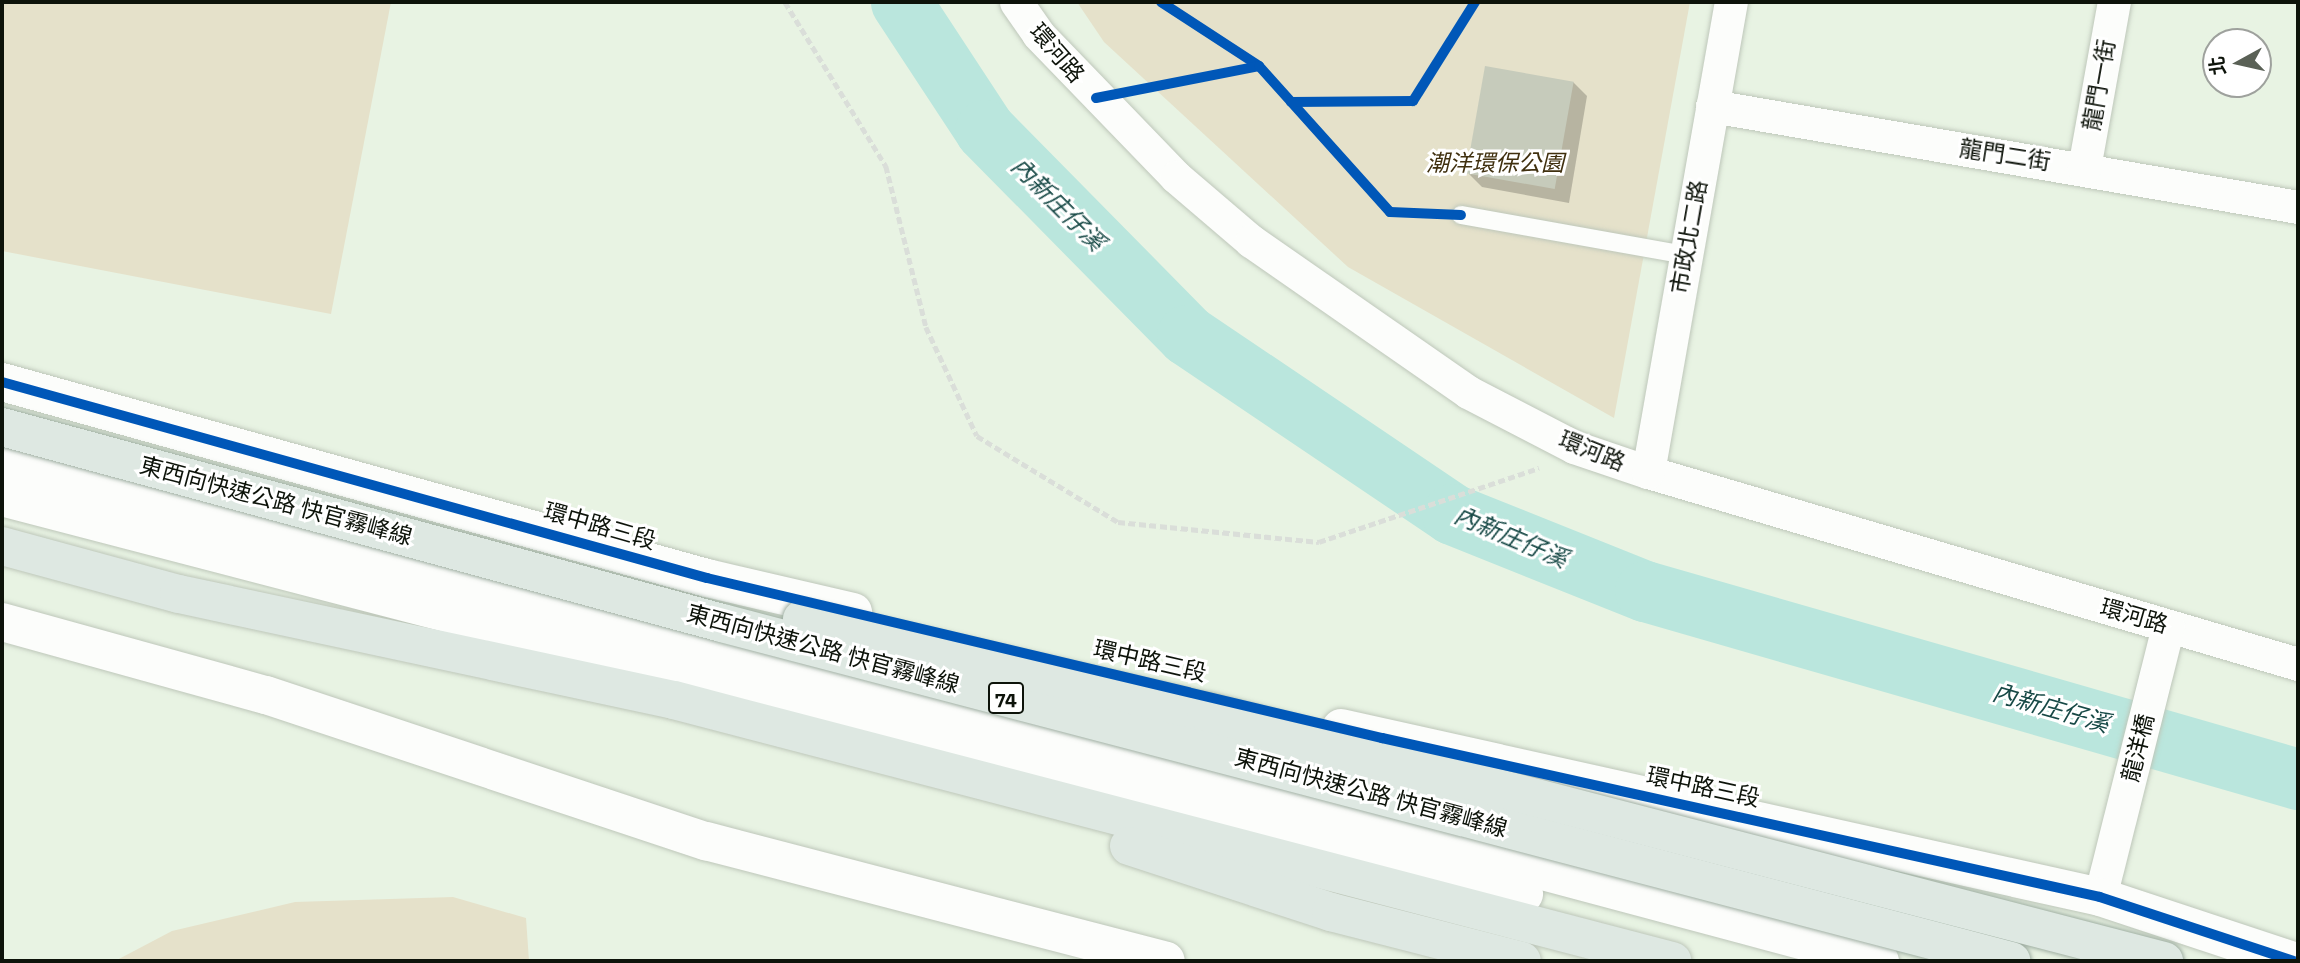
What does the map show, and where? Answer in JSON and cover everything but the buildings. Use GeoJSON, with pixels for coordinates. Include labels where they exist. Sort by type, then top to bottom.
{"type":"FeatureCollection","features":[{"type":"Feature","properties":{"kind":"highway","name":"東西向快速公路 快官霧峰線"},"geometry":{"type":"LineString","coordinates":[[2,427],[722,623],[2011,961]]}},
{"type":"Feature","properties":{"kind":"highway"},"geometry":{"type":"LineString","coordinates":[[2,546],[178,594],[674,700],[1672,961]]}},
{"type":"Feature","properties":{"kind":"highway"},"geometry":{"type":"LineString","coordinates":[[722,623],[781,615],[941,648],[1206,712],[2164,961]]}},
{"type":"Feature","properties":{"kind":"highway"},"geometry":{"type":"LineString","coordinates":[[674,700],[765,742],[841,766],[1180,860],[1331,912],[1522,961]]}},
{"type":"Feature","properties":{"kind":"street","name":"環河路"},"geometry":{"type":"LineString","coordinates":[[1016,2],[1038,34],[1096,98],[1176,177],[1251,241],[1468,392],[1574,447],[1648,472],[2298,664]]}},
{"type":"Feature","properties":{"kind":"street","name":"市政北二路"},"geometry":{"type":"LineString","coordinates":[[1648,472],[1731,2]]}},
{"type":"Feature","properties":{"kind":"street","name":"龍門一街"},"geometry":{"type":"LineString","coordinates":[[2084,168],[2114,2]]}},
{"type":"Feature","properties":{"kind":"street","name":"龍門二街"},"geometry":{"type":"LineString","coordinates":[[1712,106],[2298,207]]}},
{"type":"Feature","properties":{"kind":"street","name":"環中路三段"},"geometry":{"type":"LineString","coordinates":[[2,382],[707,578],[1548,775],[2100,897],[2293,961]]}},
{"type":"Feature","properties":{"kind":"street"},"geometry":{"type":"LineString","coordinates":[[2,459],[1880,961]]}},
{"type":"Feature","properties":{"kind":"street"},"geometry":{"type":"LineString","coordinates":[[2,496],[1781,961]]}},
{"type":"Feature","properties":{"kind":"street"},"geometry":{"type":"LineString","coordinates":[[2,622],[266,695],[706,841],[1166,961]]}},
{"type":"Feature","properties":{"kind":"street","name":"龍洋橋"},"geometry":{"type":"LineString","coordinates":[[2100,897],[2168,626]]}},
{"type":"Feature","properties":{"kind":"street"},"geometry":{"type":"LineString","coordinates":[[1521,866],[1548,775]]}},
{"type":"Feature","properties":{"kind":"lane"},"geometry":{"type":"LineString","coordinates":[[1461,215],[1686,255]]}},
{"type":"Feature","properties":{"kind":"path"},"geometry":{"type":"LineString","coordinates":[[786,2],[886,166],[926,327],[977,436],[1118,522],[1319,542],[1540,467]]}},
{"type":"Feature","properties":{"kind":"green space"},"geometry":{"type":"Polygon","coordinates":[[[2,2],[391,2],[331,314],[2,251],[2,2]]]}},
{"type":"Feature","properties":{"kind":"green space","name":"潮洋環保公園"},"geometry":{"type":"Polygon","coordinates":[[[1077,2],[1690,2],[1614,418],[1348,267],[1104,42],[1077,2]]]}},
{"type":"Feature","properties":{"kind":"green space"},"geometry":{"type":"Polygon","coordinates":[[[453,897],[526,918],[529,961],[115,961],[172,931],[295,902],[453,897]]]}},
{"type":"Feature","properties":{"kind":"waterway","name":"內新庄仔溪"},"geometry":{"type":"LineString","coordinates":[[901,2],[985,130],[1187,335],[1452,514],[1645,591],[2298,779]]}},
{"type":"Feature","properties":{"kind":"cycle path"},"geometry":{"type":"LineString","coordinates":[[1161,2],[1259,66]]}},
{"type":"Feature","properties":{"kind":"cycle path"},"geometry":{"type":"LineString","coordinates":[[1291,102],[1413,101],[1475,2]]}},
{"type":"Feature","properties":{"kind":"cycle path"},"geometry":{"type":"LineString","coordinates":[[1096,98],[1259,66],[1390,212],[1461,215]]}},
{"type":"Feature","properties":{"kind":"cycle path"},"geometry":{"type":"LineString","coordinates":[[2,382],[707,578],[1382,738],[2100,897],[2293,961]]}}]}
